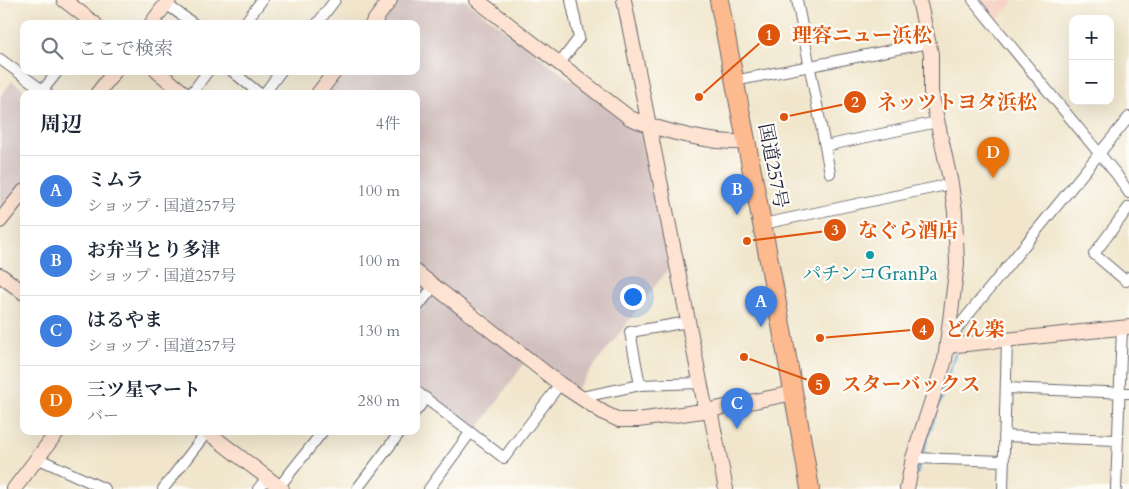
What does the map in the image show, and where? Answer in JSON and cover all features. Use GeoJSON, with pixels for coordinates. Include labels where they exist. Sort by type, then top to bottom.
{"type":"FeatureCollection","features":[{"type":"Feature","properties":{"kind":"highway","name":"国道257号"},"geometry":{"type":"LineString","coordinates":[[719,0],[763,224],[810,489]]}},
{"type":"Feature","properties":{"kind":"street"},"geometry":{"type":"LineString","coordinates":[[64,0],[89,20]]}},
{"type":"Feature","properties":{"kind":"street"},"geometry":{"type":"LineString","coordinates":[[247,20],[262,0]]}},
{"type":"Feature","properties":{"kind":"street"},"geometry":{"type":"LineString","coordinates":[[320,20],[335,0]]}},
{"type":"Feature","properties":{"kind":"street"},"geometry":{"type":"LineString","coordinates":[[375,20],[390,0]]}},
{"type":"Feature","properties":{"kind":"street"},"geometry":{"type":"LineString","coordinates":[[476,0],[630,118],[648,126],[732,143],[747,142]]}},
{"type":"Feature","properties":{"kind":"street"},"geometry":{"type":"LineString","coordinates":[[560,63],[578,38],[571,0]]}},
{"type":"Feature","properties":{"kind":"street"},"geometry":{"type":"LineString","coordinates":[[624,0],[700,383],[726,489]]}},
{"type":"Feature","properties":{"kind":"street"},"geometry":{"type":"LineString","coordinates":[[797,0],[830,173]]}},
{"type":"Feature","properties":{"kind":"street"},"geometry":{"type":"LineString","coordinates":[[907,489],[918,458],[942,369],[947,346],[957,264],[952,184],[936,122],[931,92],[931,54],[919,0]]}},
{"type":"Feature","properties":{"kind":"street"},"geometry":{"type":"LineString","coordinates":[[972,0],[1117,175],[1129,193]]}},
{"type":"Feature","properties":{"kind":"street"},"geometry":{"type":"LineString","coordinates":[[153,20],[167,2],[189,20]]}},
{"type":"Feature","properties":{"kind":"street"},"geometry":{"type":"LineString","coordinates":[[734,81],[928,43]]}},
{"type":"Feature","properties":{"kind":"street"},"geometry":{"type":"LineString","coordinates":[[0,59],[20,73]]}},
{"type":"Feature","properties":{"kind":"street"},"geometry":{"type":"LineString","coordinates":[[22,75],[43,90]]}},
{"type":"Feature","properties":{"kind":"street"},"geometry":{"type":"LineString","coordinates":[[47,90],[56,75]]}},
{"type":"Feature","properties":{"kind":"street"},"geometry":{"type":"LineString","coordinates":[[100,90],[112,75]]}},
{"type":"Feature","properties":{"kind":"street"},"geometry":{"type":"LineString","coordinates":[[162,75],[180,90]]}},
{"type":"Feature","properties":{"kind":"street"},"geometry":{"type":"LineString","coordinates":[[195,90],[205,75]]}},
{"type":"Feature","properties":{"kind":"street"},"geometry":{"type":"LineString","coordinates":[[237,75],[257,90]]}},
{"type":"Feature","properties":{"kind":"street"},"geometry":{"type":"LineString","coordinates":[[265,90],[278,75]]}},
{"type":"Feature","properties":{"kind":"street"},"geometry":{"type":"LineString","coordinates":[[321,90],[332,75]]}},
{"type":"Feature","properties":{"kind":"street"},"geometry":{"type":"LineString","coordinates":[[947,346],[959,326],[1129,116]]}},
{"type":"Feature","properties":{"kind":"street"},"geometry":{"type":"LineString","coordinates":[[825,146],[936,122]]}},
{"type":"Feature","properties":{"kind":"street"},"geometry":{"type":"LineString","coordinates":[[763,224],[952,184]]}},
{"type":"Feature","properties":{"kind":"street"},"geometry":{"type":"LineString","coordinates":[[0,221],[20,196]]}},
{"type":"Feature","properties":{"kind":"street"},"geometry":{"type":"LineString","coordinates":[[1129,207],[1094,254],[1126,281],[1129,277]]}},
{"type":"Feature","properties":{"kind":"street"},"geometry":{"type":"LineString","coordinates":[[0,275],[20,290]]}},
{"type":"Feature","properties":{"kind":"street"},"geometry":{"type":"LineString","coordinates":[[420,275],[560,384],[604,413],[619,420],[638,420],[707,410],[794,393]]}},
{"type":"Feature","properties":{"kind":"street"},"geometry":{"type":"LineString","coordinates":[[420,304],[434,286]]}},
{"type":"Feature","properties":{"kind":"street"},"geometry":{"type":"LineString","coordinates":[[640,385],[630,332],[688,322]]}},
{"type":"Feature","properties":{"kind":"street"},"geometry":{"type":"LineString","coordinates":[[947,346],[1126,327],[1124,392],[1117,440],[1116,489]]}},
{"type":"Feature","properties":{"kind":"street"},"geometry":{"type":"LineString","coordinates":[[1003,489],[1007,340]]}},
{"type":"Feature","properties":{"kind":"street"},"geometry":{"type":"LineString","coordinates":[[582,397],[640,385],[700,383]]}},
{"type":"Feature","properties":{"kind":"street"},"geometry":{"type":"LineString","coordinates":[[420,394],[504,458],[560,384]]}},
{"type":"Feature","properties":{"kind":"street"},"geometry":{"type":"LineString","coordinates":[[1006,388],[1124,392]]}},
{"type":"Feature","properties":{"kind":"street"},"geometry":{"type":"LineString","coordinates":[[420,406],[426,398]]}},
{"type":"Feature","properties":{"kind":"street"},"geometry":{"type":"LineString","coordinates":[[429,489],[470,433]]}},
{"type":"Feature","properties":{"kind":"street"},"geometry":{"type":"LineString","coordinates":[[14,489],[55,435]]}},
{"type":"Feature","properties":{"kind":"street"},"geometry":{"type":"LineString","coordinates":[[163,489],[204,435]]}},
{"type":"Feature","properties":{"kind":"street"},"geometry":{"type":"LineString","coordinates":[[209,435],[263,483],[280,488],[320,435]]}},
{"type":"Feature","properties":{"kind":"street"},"geometry":{"type":"LineString","coordinates":[[357,489],[398,435]]}},
{"type":"Feature","properties":{"kind":"street"},"geometry":{"type":"LineString","coordinates":[[1004,436],[1117,440]]}},
{"type":"Feature","properties":{"kind":"street"},"geometry":{"type":"LineString","coordinates":[[37,458],[104,489]]}},
{"type":"Feature","properties":{"kind":"street"},"geometry":{"type":"LineString","coordinates":[[918,458],[1004,461]]}},
{"type":"Feature","properties":{"kind":"shaded area"},"geometry":{"type":"Polygon","coordinates":[[[399,0],[465,0],[639,132],[669,268],[575,391],[420,270],[420,90],[331,90],[342,75],[420,75],[420,20],[384,20],[399,0]]]}},
{"type":"Feature","properties":{"kind":"shaded area"},"geometry":{"type":"Polygon","coordinates":[[[978,0],[1015,0],[995,22],[978,0]]]}},
{"type":"Feature","properties":{"kind":"shaded area"},"geometry":{"type":"Polygon","coordinates":[[[12,81],[24,90],[20,90],[20,187],[0,212],[0,97],[12,81]]]}},
{"type":"Feature","properties":{"kind":"shaded area"},"geometry":{"type":"Polygon","coordinates":[[[420,280],[427,286],[420,296],[420,280]]]}},
{"type":"Feature","properties":{"kind":"shaded area"},"geometry":{"type":"Polygon","coordinates":[[[434,292],[525,362],[477,430],[420,388],[420,310],[434,292]]]}},
{"type":"Feature","properties":{"kind":"waterway"},"geometry":{"type":"LineString","coordinates":[[922,455],[955,354]]}},
{"type":"Feature","properties":{"kind":"waterway"},"geometry":{"type":"LineString","coordinates":[[917,474],[920,460]]}},
{"type":"Feature","properties":{"kind":"place","name":"理容ニュー浜松"},"geometry":{"type":"Point","coordinates":[699,97]}},
{"type":"Feature","properties":{"kind":"place","name":"ネッツトヨタ浜松"},"geometry":{"type":"Point","coordinates":[784,117]}},
{"type":"Feature","properties":{"kind":"place","name":"三ツ星マート"},"geometry":{"type":"Point","coordinates":[993,178]}},
{"type":"Feature","properties":{"kind":"place","name":"お弁当とり多津"},"geometry":{"type":"Point","coordinates":[737,215]}},
{"type":"Feature","properties":{"kind":"place","name":"なぐら酒店"},"geometry":{"type":"Point","coordinates":[747,241]}},
{"type":"Feature","properties":{"kind":"place","name":"パチンコGranPa"},"geometry":{"type":"Point","coordinates":[870,255]}},
{"type":"Feature","properties":{"kind":"place","name":"ミムラ"},"geometry":{"type":"Point","coordinates":[761,327]}},
{"type":"Feature","properties":{"kind":"place","name":"どん楽"},"geometry":{"type":"Point","coordinates":[820,338]}},
{"type":"Feature","properties":{"kind":"place","name":"スターバックス"},"geometry":{"type":"Point","coordinates":[744,357]}},
{"type":"Feature","properties":{"kind":"place","name":"はるやま"},"geometry":{"type":"Point","coordinates":[737,429]}}]}
